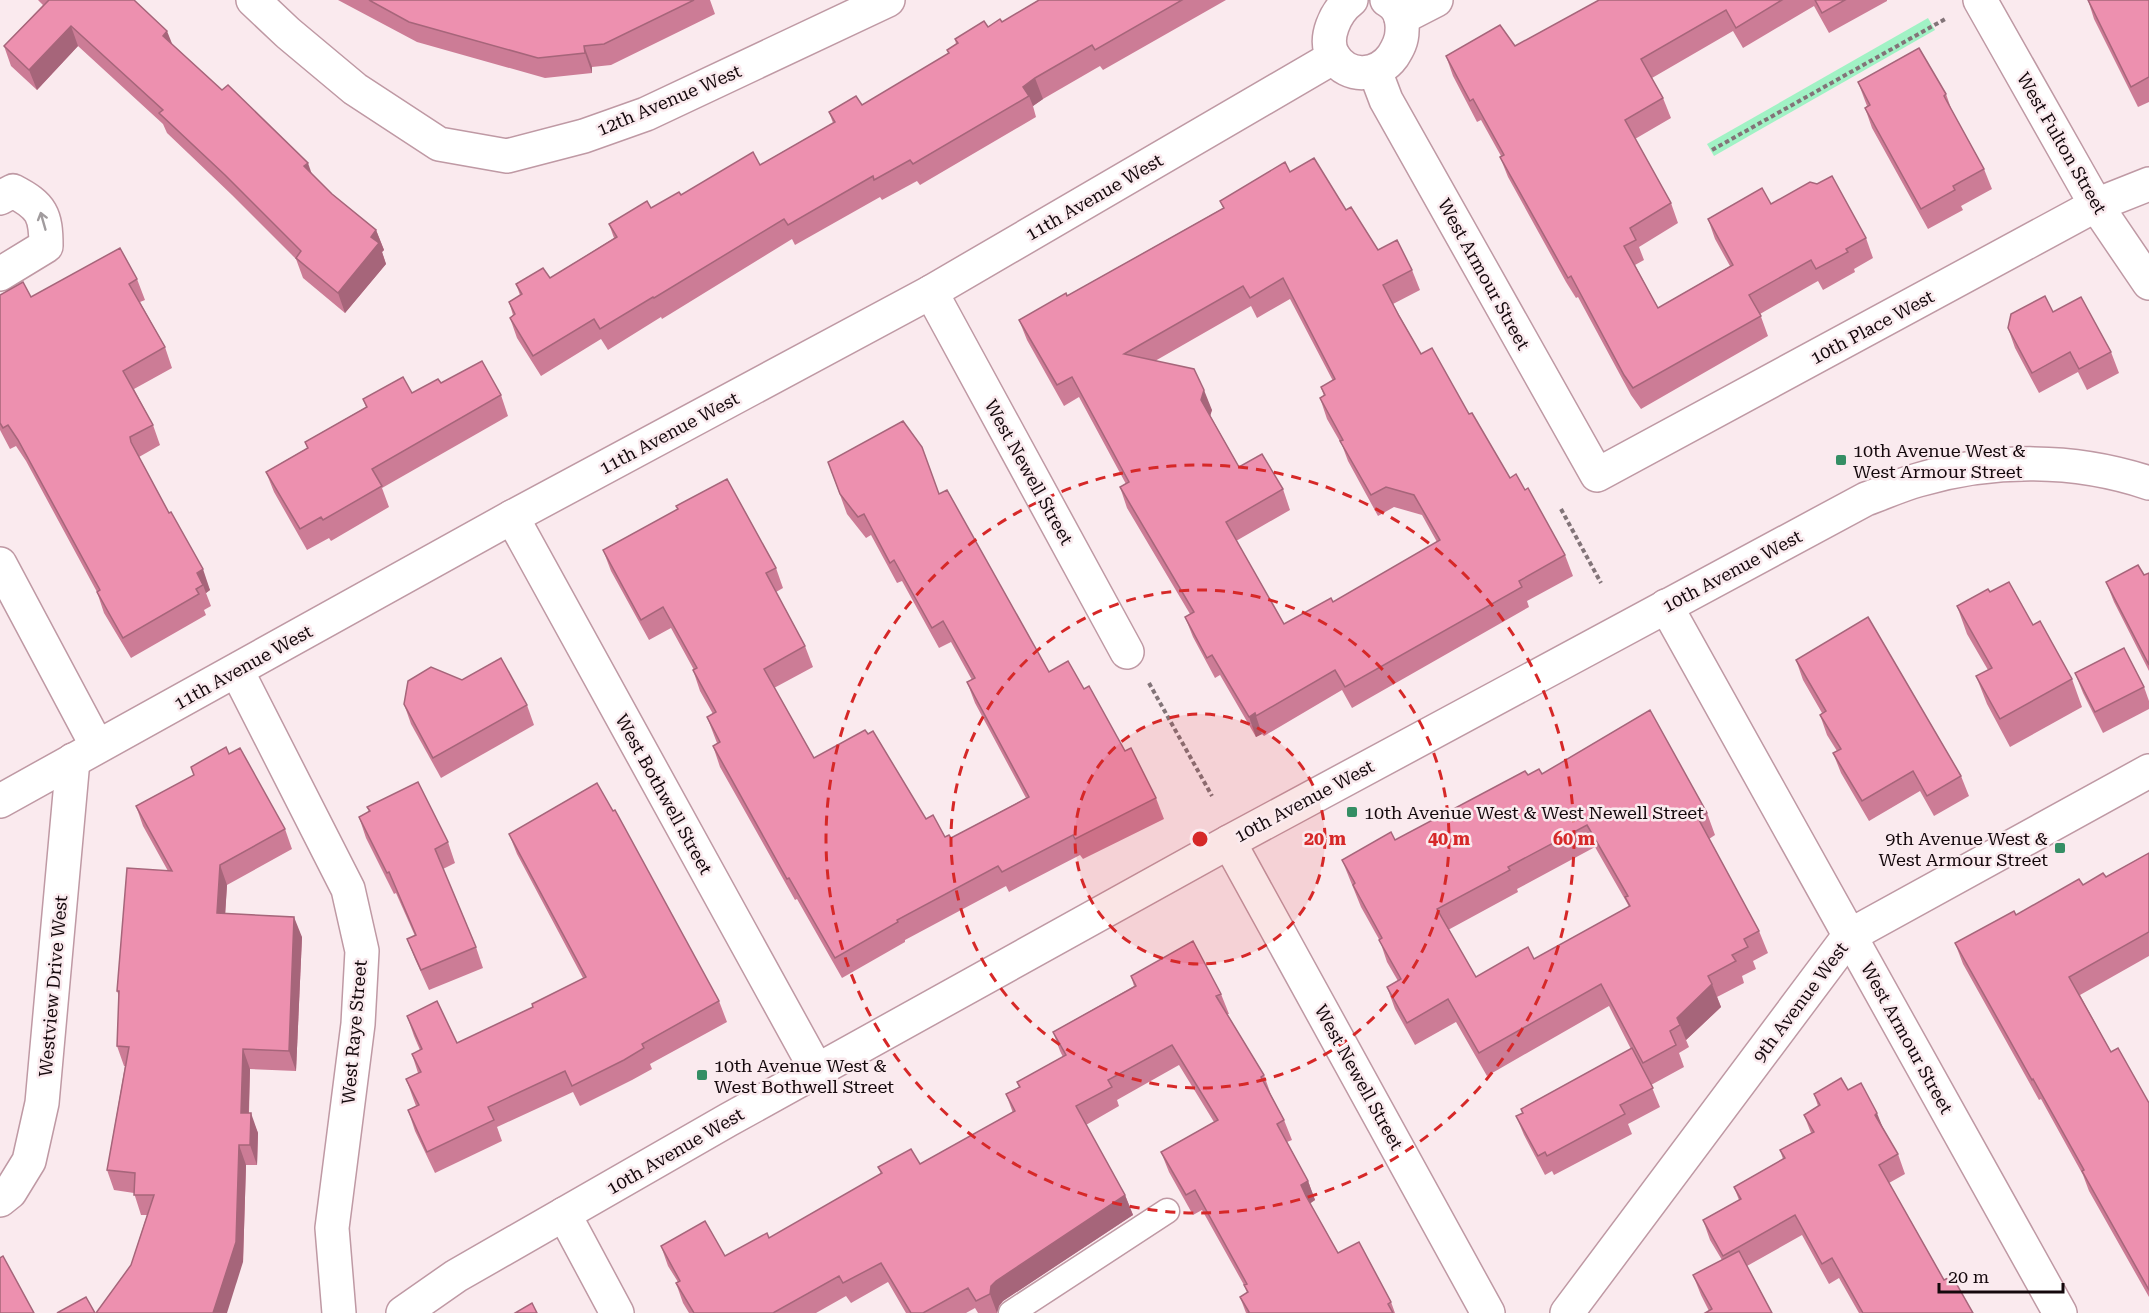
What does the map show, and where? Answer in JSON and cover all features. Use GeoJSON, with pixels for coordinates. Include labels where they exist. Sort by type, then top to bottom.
{"type":"FeatureCollection","features":[{"type":"Feature","properties":{"kind":"street","name":"12th Avenue West"},"geometry":{"type":"LineString","coordinates":[[254,0],[288,33],[355,89],[439,144],[507,156],[584,136],[646,114],[888,0]]}},
{"type":"Feature","properties":{"kind":"street"},"geometry":{"type":"LineString","coordinates":[[1352,0],[1345,5],[1335,20],[1330,44],[1334,57],[1344,66],[1369,73],[1388,63],[1402,39],[1394,9],[1436,0]]}},
{"type":"Feature","properties":{"kind":"street","name":"West Fulton Street"},"geometry":{"type":"LineString","coordinates":[[1980,0],[2096,205],[2149,283]]}},
{"type":"Feature","properties":{"kind":"street","name":"11th Avenue West"},"geometry":{"type":"LineString","coordinates":[[0,801],[512,517],[931,292],[1334,57]]}},
{"type":"Feature","properties":{"kind":"street","name":"West Armour Street"},"geometry":{"type":"LineString","coordinates":[[1375,71],[1386,100],[1597,475]]}},
{"type":"Feature","properties":{"kind":"street","name":"10th Place West"},"geometry":{"type":"LineString","coordinates":[[1597,475],[2096,205],[2149,184]]}},
{"type":"Feature","properties":{"kind":"street"},"geometry":{"type":"LineString","coordinates":[[0,198],[13,191],[27,198],[42,212],[46,229],[46,246],[0,274]]}},
{"type":"Feature","properties":{"kind":"street","name":"West Newell Street"},"geometry":{"type":"LineString","coordinates":[[931,292],[1127,652]]}},
{"type":"Feature","properties":{"kind":"street","name":"10th Avenue West"},"geometry":{"type":"LineString","coordinates":[[403,1313],[456,1276],[817,1071],[1229,842],[1866,499],[1916,480],[1968,468],[2021,463],[2074,466],[2127,476],[2149,483]]}},
{"type":"Feature","properties":{"kind":"street","name":"West Bothwell Street"},"geometry":{"type":"LineString","coordinates":[[512,517],[817,1071]]}},
{"type":"Feature","properties":{"kind":"street"},"geometry":{"type":"LineString","coordinates":[[0,564],[85,753]]}},
{"type":"Feature","properties":{"kind":"street","name":"West Armour Street"},"geometry":{"type":"LineString","coordinates":[[1666,606],[2060,1313]]}},
{"type":"Feature","properties":{"kind":"street","name":"West Raye Street"},"geometry":{"type":"LineString","coordinates":[[237,671],[348,889],[362,951],[358,1024],[332,1228],[339,1313]]}},
{"type":"Feature","properties":{"kind":"street","name":"Westview Drive West"},"geometry":{"type":"LineString","coordinates":[[0,1200],[10,1192],[29,1161],[42,1103],[85,753]]}},
{"type":"Feature","properties":{"kind":"street","name":"9th Avenue West"},"geometry":{"type":"LineString","coordinates":[[1567,1313],[1849,936],[2149,771]]}},
{"type":"Feature","properties":{"kind":"street","name":"West Newell Street"},"geometry":{"type":"LineString","coordinates":[[1229,842],[1488,1313]]}},
{"type":"Feature","properties":{"kind":"street"},"geometry":{"type":"LineString","coordinates":[[564,1214],[617,1313]]}},
{"type":"Feature","properties":{"kind":"lane"},"geometry":{"type":"LineString","coordinates":[[1011,1313],[1167,1212]]}},
{"type":"Feature","properties":{"kind":"path"},"geometry":{"type":"LineString","coordinates":[[1712,150],[1950,16]]}},
{"type":"Feature","properties":{"kind":"path"},"geometry":{"type":"LineString","coordinates":[[1561,509],[1601,583]]}},
{"type":"Feature","properties":{"kind":"path"},"geometry":{"type":"LineString","coordinates":[[1149,683],[1212,796]]}},
{"type":"Feature","properties":{"kind":"green space"},"geometry":{"type":"Polygon","coordinates":[[[1928,18],[1935,30],[1714,156],[1707,144],[1928,18]]]}},
{"type":"Feature","properties":{"kind":"building"},"geometry":{"type":"Polygon","coordinates":[[[49,0],[134,0],[167,31],[163,36],[222,90],[228,85],[308,163],[304,166],[332,194],[376,230],[371,237],[379,243],[338,293],[296,258],[301,251],[159,113],[163,110],[71,26],[29,70],[4,46],[49,0]]]}},
{"type":"Feature","properties":{"kind":"building"},"geometry":{"type":"Polygon","coordinates":[[[369,0],[694,0],[604,44],[584,46],[585,53],[538,58],[409,22],[369,0]]]}},
{"type":"Feature","properties":{"kind":"building"},"geometry":{"type":"Polygon","coordinates":[[[1039,0],[1182,0],[1095,50],[1092,45],[1035,78],[1023,87],[1029,96],[913,164],[910,160],[874,180],[873,176],[788,225],[784,219],[600,329],[594,319],[533,356],[510,318],[515,314],[509,302],[522,294],[516,284],[543,268],[550,278],[617,237],[609,224],[647,201],[651,208],[679,192],[681,195],[753,152],[760,165],[835,122],[829,112],[856,96],[862,105],[949,53],[947,50],[958,43],[955,39],[984,21],[988,27],[1000,19],[1002,22],[1039,0]]]}},
{"type":"Feature","properties":{"kind":"building"},"geometry":{"type":"Polygon","coordinates":[[[1599,0],[1782,0],[1736,28],[1726,10],[1641,59],[1663,98],[1625,120],[1671,203],[1630,228],[1636,240],[1624,246],[1658,308],[1733,265],[1708,219],[1762,188],[1771,204],[1810,182],[1817,184],[1832,176],[1866,238],[1846,249],[1848,252],[1816,269],[1811,260],[1749,295],[1761,316],[1633,388],[1571,276],[1568,278],[1500,157],[1504,155],[1473,99],[1470,101],[1446,56],[1500,25],[1515,46],[1599,0]]]}},
{"type":"Feature","properties":{"kind":"building"},"geometry":{"type":"Polygon","coordinates":[[[1815,0],[1845,0],[1822,13],[1815,0]]]}},
{"type":"Feature","properties":{"kind":"building"},"geometry":{"type":"Polygon","coordinates":[[[2088,0],[2149,0],[2149,77],[2131,87],[2088,0]]]}},
{"type":"Feature","properties":{"kind":"building"},"geometry":{"type":"Polygon","coordinates":[[[1919,48],[1946,94],[1944,96],[1984,169],[1953,186],[1955,190],[1921,209],[1865,108],[1870,105],[1858,82],[1919,48]]]}},
{"type":"Feature","properties":{"kind":"building"},"geometry":{"type":"Polygon","coordinates":[[[1314,158],[1346,210],[1351,207],[1378,250],[1397,240],[1412,270],[1383,285],[1399,316],[1421,354],[1432,348],[1469,414],[1472,413],[1510,478],[1516,474],[1525,490],[1528,488],[1565,555],[1519,581],[1522,587],[1345,687],[1335,670],[1256,716],[1255,713],[1249,717],[1212,655],[1207,658],[1185,617],[1194,612],[1120,487],[1129,482],[1072,377],[1057,385],[1019,320],[1066,293],[1067,296],[1224,208],[1220,201],[1285,162],[1290,172],[1314,158]],[[1283,278],[1250,298],[1243,286],[1124,354],[1194,369],[1204,390],[1201,400],[1239,467],[1262,454],[1283,489],[1226,522],[1284,624],[1331,598],[1333,602],[1440,540],[1414,495],[1386,487],[1371,495],[1340,441],[1343,440],[1320,398],[1325,395],[1321,387],[1335,379],[1283,278]]]}},
{"type":"Feature","properties":{"kind":"building"},"geometry":{"type":"Polygon","coordinates":[[[120,248],[137,279],[129,284],[165,347],[123,371],[153,425],[130,437],[131,442],[169,513],[171,512],[203,569],[197,573],[203,585],[196,589],[199,594],[123,638],[97,592],[100,590],[18,440],[8,425],[3,428],[0,423],[0,295],[23,282],[31,297],[120,248]]]}},
{"type":"Feature","properties":{"kind":"building"},"geometry":{"type":"Polygon","coordinates":[[[2045,296],[2053,312],[2081,297],[2111,352],[2079,369],[2070,352],[2032,373],[2008,328],[2011,314],[2045,296]]]}},
{"type":"Feature","properties":{"kind":"building"},"geometry":{"type":"Polygon","coordinates":[[[482,361],[501,395],[372,469],[382,486],[323,520],[321,517],[300,529],[266,472],[308,448],[305,442],[367,407],[363,399],[403,377],[412,393],[438,379],[441,383],[482,361]]]}},
{"type":"Feature","properties":{"kind":"building"},"geometry":{"type":"Polygon","coordinates":[[[903,421],[922,447],[939,494],[947,490],[1049,672],[1068,661],[1084,689],[1089,686],[1125,751],[1131,748],[1156,798],[1075,839],[1073,835],[1002,872],[998,866],[897,920],[898,922],[835,958],[789,878],[787,879],[713,746],[720,742],[707,717],[716,712],[693,670],[697,668],[663,607],[641,620],[603,550],[678,509],[676,506],[727,479],[776,568],[766,573],[805,646],[764,669],[814,758],[865,730],[868,734],[873,731],[926,819],[933,815],[945,837],[949,835],[951,838],[1029,797],[967,682],[975,678],[943,621],[932,628],[894,560],[890,563],[864,514],[858,517],[840,494],[828,462],[903,421]]]}},
{"type":"Feature","properties":{"kind":"building"},"geometry":{"type":"Polygon","coordinates":[[[2138,565],[2144,575],[2149,573],[2149,665],[2106,582],[2138,565]]]}},
{"type":"Feature","properties":{"kind":"building"},"geometry":{"type":"Polygon","coordinates":[[[2009,582],[2033,625],[2040,621],[2072,679],[2000,719],[1976,676],[1992,668],[1957,606],[1988,589],[1990,592],[2009,582]]]}},
{"type":"Feature","properties":{"kind":"building"},"geometry":{"type":"Polygon","coordinates":[[[1868,617],[1961,776],[1927,796],[1913,771],[1862,801],[1833,753],[1841,749],[1820,715],[1826,711],[1796,660],[1868,617]]]}},
{"type":"Feature","properties":{"kind":"building"},"geometry":{"type":"Polygon","coordinates":[[[2124,648],[2144,687],[2095,712],[2075,673],[2124,648]]]}},
{"type":"Feature","properties":{"kind":"building"},"geometry":{"type":"Polygon","coordinates":[[[501,658],[527,705],[433,758],[404,704],[408,681],[431,667],[462,680],[501,658]]]}},
{"type":"Feature","properties":{"kind":"building"},"geometry":{"type":"Polygon","coordinates":[[[1650,710],[1707,813],[1698,818],[1759,931],[1744,939],[1748,947],[1732,955],[1736,961],[1708,976],[1712,984],[1677,1018],[1680,1025],[1670,1031],[1676,1045],[1643,1063],[1601,984],[1479,1053],[1448,999],[1407,1023],[1387,987],[1401,979],[1379,940],[1382,938],[1342,860],[1391,832],[1395,840],[1525,771],[1528,775],[1539,769],[1542,774],[1650,710]],[[1587,825],[1508,867],[1510,870],[1437,909],[1476,977],[1528,947],[1534,959],[1630,906],[1625,897],[1628,896],[1587,825]]]}},
{"type":"Feature","properties":{"kind":"building"},"geometry":{"type":"Polygon","coordinates":[[[226,747],[229,754],[240,748],[285,829],[220,865],[217,913],[294,917],[289,1051],[243,1049],[241,1113],[251,1113],[250,1145],[239,1145],[236,1242],[213,1313],[96,1313],[131,1265],[154,1195],[134,1195],[135,1173],[107,1170],[129,1047],[117,1046],[119,991],[117,991],[127,868],[172,871],[136,806],[194,775],[191,767],[226,747]]]}},
{"type":"Feature","properties":{"kind":"building"},"geometry":{"type":"Polygon","coordinates":[[[418,782],[448,842],[435,849],[476,947],[421,970],[407,939],[416,935],[389,872],[387,873],[359,817],[370,811],[367,807],[418,782]]]}},
{"type":"Feature","properties":{"kind":"building"},"geometry":{"type":"Polygon","coordinates":[[[597,783],[613,811],[615,810],[719,1001],[642,1044],[644,1048],[624,1060],[572,1086],[565,1071],[488,1107],[494,1120],[427,1152],[408,1110],[419,1105],[406,1079],[421,1072],[412,1054],[422,1049],[407,1016],[437,1001],[457,1043],[533,1007],[532,1004],[586,977],[509,834],[597,783]]]}},
{"type":"Feature","properties":{"kind":"building"},"geometry":{"type":"Polygon","coordinates":[[[2149,853],[2149,932],[2069,977],[2111,1052],[2118,1048],[2149,1103],[2149,1290],[2082,1171],[2084,1170],[1955,943],[2014,911],[2016,915],[2079,879],[2083,885],[2103,873],[2106,877],[2149,853]]]}},
{"type":"Feature","properties":{"kind":"building"},"geometry":{"type":"Polygon","coordinates":[[[1193,941],[1221,994],[1216,996],[1264,1075],[1261,1077],[1284,1120],[1277,1124],[1308,1181],[1301,1185],[1306,1196],[1338,1253],[1359,1242],[1391,1302],[1388,1304],[1393,1313],[1248,1313],[1240,1297],[1248,1292],[1244,1285],[1247,1284],[1195,1190],[1186,1195],[1161,1152],[1218,1120],[1172,1045],[1108,1080],[1112,1087],[1076,1106],[1125,1195],[996,1281],[991,1286],[990,1294],[976,1301],[968,1288],[923,1313],[911,1313],[881,1263],[843,1283],[839,1276],[773,1313],[694,1313],[676,1283],[680,1281],[661,1246],[705,1221],[725,1256],[767,1233],[769,1238],[882,1173],[878,1167],[911,1149],[920,1164],[1015,1111],[1006,1094],[1020,1087],[1017,1082],[1066,1055],[1053,1032],[1136,986],[1131,976],[1193,941]]]}},
{"type":"Feature","properties":{"kind":"building"},"geometry":{"type":"Polygon","coordinates":[[[1632,1048],[1653,1088],[1620,1105],[1625,1114],[1547,1156],[1545,1152],[1538,1156],[1516,1116],[1523,1113],[1521,1109],[1632,1048]]]}},
{"type":"Feature","properties":{"kind":"building"},"geometry":{"type":"Polygon","coordinates":[[[1841,1078],[1848,1090],[1861,1083],[1877,1113],[1875,1115],[1898,1154],[1879,1165],[1944,1280],[1952,1276],[1973,1313],[1863,1313],[1832,1258],[1822,1264],[1795,1215],[1723,1256],[1703,1220],[1741,1199],[1734,1187],[1785,1158],[1780,1150],[1814,1132],[1804,1115],[1820,1105],[1814,1094],[1841,1078]]]}},
{"type":"Feature","properties":{"kind":"building"},"geometry":{"type":"Polygon","coordinates":[[[1739,1251],[1772,1313],[1705,1313],[1712,1309],[1693,1275],[1739,1251]]]}},
{"type":"Feature","properties":{"kind":"building"},"geometry":{"type":"Polygon","coordinates":[[[3,1256],[34,1313],[0,1313],[0,1258],[3,1256]]]}},
{"type":"Feature","properties":{"kind":"building"},"geometry":{"type":"Polygon","coordinates":[[[86,1297],[95,1313],[57,1313],[86,1297]]]}},
{"type":"Feature","properties":{"kind":"building"},"geometry":{"type":"Polygon","coordinates":[[[532,1303],[537,1313],[515,1313],[532,1303]]]}},
{"type":"Feature","properties":{"kind":"place","name":"10th Avenue West & West Armour Street"},"geometry":{"type":"Point","coordinates":[1841,460]}},
{"type":"Feature","properties":{"kind":"place","name":"10th Avenue West & West Newell Street"},"geometry":{"type":"Point","coordinates":[1352,812]}},
{"type":"Feature","properties":{"kind":"place","name":"9th Avenue West & West Armour Street"},"geometry":{"type":"Point","coordinates":[2060,848]}},
{"type":"Feature","properties":{"kind":"place","name":"10th Avenue West & West Bothwell Street"},"geometry":{"type":"Point","coordinates":[702,1075]}}]}
